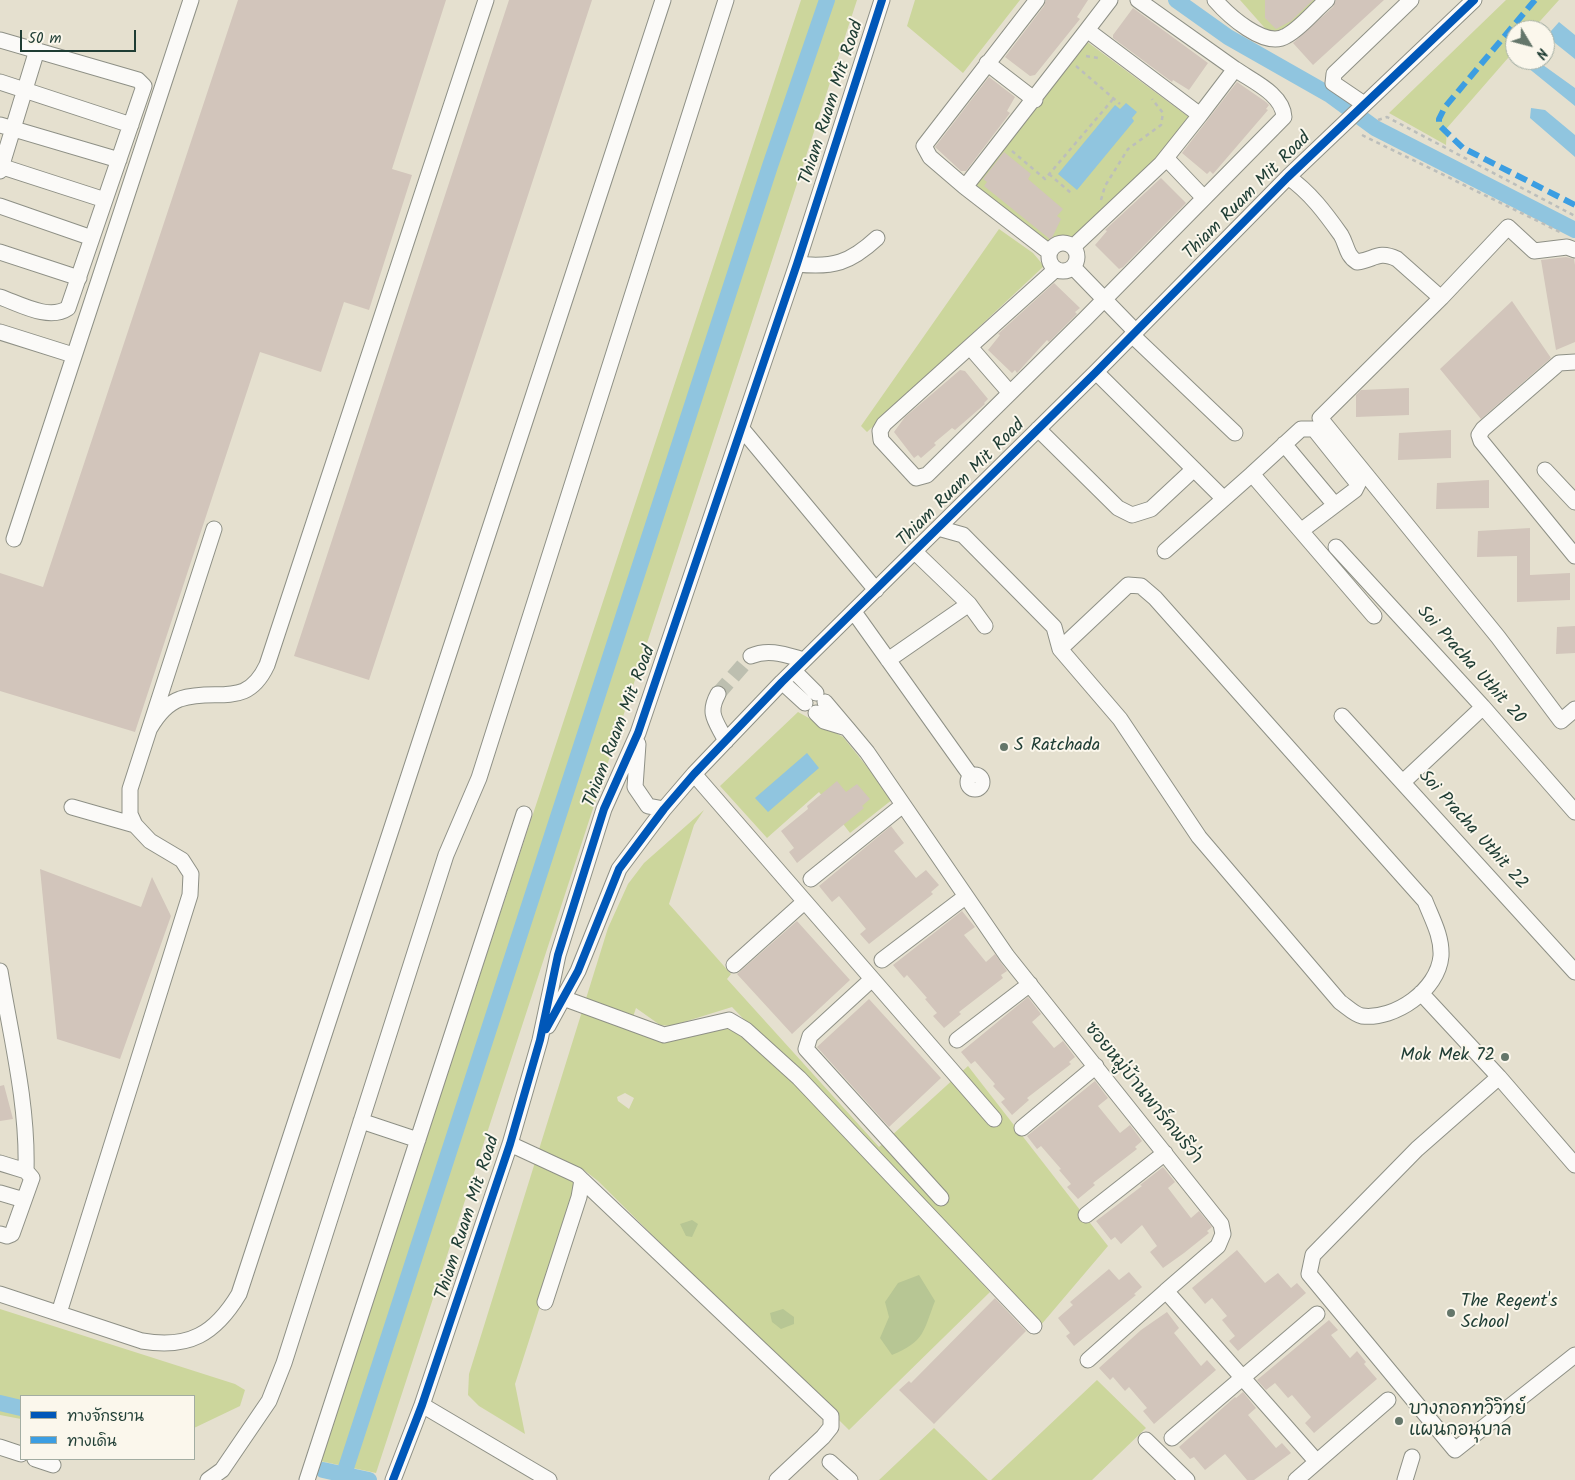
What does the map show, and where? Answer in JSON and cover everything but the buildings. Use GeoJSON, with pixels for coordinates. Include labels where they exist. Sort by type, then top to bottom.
{"type":"FeatureCollection","features":[{"type":"Feature","properties":{"kind":"street"},"geometry":{"type":"LineString","coordinates":[[14,539],[191,0]]}},
{"type":"Feature","properties":{"kind":"street"},"geometry":{"type":"LineString","coordinates":[[150,728],[158,714],[179,700],[191,697],[229,696],[248,690],[267,665],[486,0]]}},
{"type":"Feature","properties":{"kind":"street"},"geometry":{"type":"LineString","coordinates":[[0,1294],[142,1342],[163,1345],[184,1342],[201,1335],[222,1318],[239,1294],[664,0]]}},
{"type":"Feature","properties":{"kind":"street"},"geometry":{"type":"LineString","coordinates":[[208,1480],[222,1470],[269,1401],[284,1363],[446,855],[479,778],[726,0]]}},
{"type":"Feature","properties":{"kind":"street","name":"Thiam Ruam Mit Road"},"geometry":{"type":"LineString","coordinates":[[394,1480],[422,1405],[510,1144],[540,1040],[558,955],[604,810],[638,733],[797,264],[882,0]]}},
{"type":"Feature","properties":{"kind":"street"},"geometry":{"type":"LineString","coordinates":[[1037,0],[924,146],[930,157],[965,187],[1049,252]]}},
{"type":"Feature","properties":{"kind":"street"},"geometry":{"type":"LineString","coordinates":[[965,187],[1035,100],[1110,0]]}},
{"type":"Feature","properties":{"kind":"street"},"geometry":{"type":"LineString","coordinates":[[1056,269],[884,424],[880,431],[882,440],[916,478],[922,478],[1010,393],[1284,117],[1284,108],[1275,97],[1138,0]]}},
{"type":"Feature","properties":{"kind":"street"},"geometry":{"type":"LineString","coordinates":[[1215,0],[1224,11],[1254,32],[1272,40],[1286,37],[1327,0]]}},
{"type":"Feature","properties":{"kind":"street"},"geometry":{"type":"LineString","coordinates":[[1362,106],[1333,83],[1334,74],[1411,0]]}},
{"type":"Feature","properties":{"kind":"street","name":"Thiam Ruam Mit Road"},"geometry":{"type":"LineString","coordinates":[[540,1040],[578,971],[619,869],[664,809],[694,774],[782,682],[1096,372],[1288,178],[1474,0]]}},
{"type":"Feature","properties":{"kind":"street"},"geometry":{"type":"LineString","coordinates":[[1087,30],[1200,115]]}},
{"type":"Feature","properties":{"kind":"street"},"geometry":{"type":"LineString","coordinates":[[0,40],[138,80],[144,86],[68,308],[61,313],[51,314],[0,298]]}},
{"type":"Feature","properties":{"kind":"street"},"geometry":{"type":"LineString","coordinates":[[37,50],[25,89],[6,127],[0,168],[105,200]]}},
{"type":"Feature","properties":{"kind":"street"},"geometry":{"type":"LineString","coordinates":[[987,63],[1035,100]]}},
{"type":"Feature","properties":{"kind":"street"},"geometry":{"type":"LineString","coordinates":[[1073,247],[1166,158],[1235,69]]}},
{"type":"Feature","properties":{"kind":"street"},"geometry":{"type":"LineString","coordinates":[[0,82],[131,125]]}},
{"type":"Feature","properties":{"kind":"street"},"geometry":{"type":"LineString","coordinates":[[6,127],[118,160]]}},
{"type":"Feature","properties":{"kind":"street"},"geometry":{"type":"LineString","coordinates":[[1166,158],[1204,198]]}},
{"type":"Feature","properties":{"kind":"street"},"geometry":{"type":"LineString","coordinates":[[1288,178],[1305,189],[1342,237],[1352,259],[1357,262],[1371,256],[1388,254],[1397,259],[1441,298]]}},
{"type":"Feature","properties":{"kind":"street"},"geometry":{"type":"LineString","coordinates":[[0,206],[92,238]]}},
{"type":"Feature","properties":{"kind":"street"},"geometry":{"type":"LineString","coordinates":[[1575,250],[1567,247],[1534,251],[1508,227],[1441,298],[1320,418],[1498,637],[1560,721],[1575,708]]}},
{"type":"Feature","properties":{"kind":"street"},"geometry":{"type":"LineString","coordinates":[[797,264],[822,267],[838,264],[865,249],[877,238]]}},
{"type":"Feature","properties":{"kind":"street"},"geometry":{"type":"LineString","coordinates":[[1060,243],[1073,247],[1077,255],[1073,267],[1064,271],[1056,269],[1049,262],[1049,252],[1055,244],[1060,243]]}},
{"type":"Feature","properties":{"kind":"street"},"geometry":{"type":"LineString","coordinates":[[0,252],[79,278]]}},
{"type":"Feature","properties":{"kind":"street"},"geometry":{"type":"LineString","coordinates":[[1073,267],[1134,333],[1235,433]]}},
{"type":"Feature","properties":{"kind":"street"},"geometry":{"type":"LineString","coordinates":[[0,332],[73,356]]}},
{"type":"Feature","properties":{"kind":"street"},"geometry":{"type":"LineString","coordinates":[[970,347],[1010,393]]}},
{"type":"Feature","properties":{"kind":"street"},"geometry":{"type":"LineString","coordinates":[[1575,362],[1559,363],[1483,429],[1480,435],[1481,441],[1575,556]]}},
{"type":"Feature","properties":{"kind":"street"},"geometry":{"type":"LineString","coordinates":[[1096,372],[1223,498]]}},
{"type":"Feature","properties":{"kind":"street"},"geometry":{"type":"LineString","coordinates":[[742,429],[876,590]]}},
{"type":"Feature","properties":{"kind":"street"},"geometry":{"type":"LineString","coordinates":[[1038,429],[1118,508],[1132,515],[1151,509],[1194,469]]}},
{"type":"Feature","properties":{"kind":"street"},"geometry":{"type":"LineString","coordinates":[[1165,551],[1301,429],[1314,429],[1358,484],[1355,490],[1302,530]]}},
{"type":"Feature","properties":{"kind":"street"},"geometry":{"type":"LineString","coordinates":[[1284,444],[1335,505]]}},
{"type":"Feature","properties":{"kind":"street"},"geometry":{"type":"LineString","coordinates":[[1545,470],[1575,502]]}},
{"type":"Feature","properties":{"kind":"street"},"geometry":{"type":"LineString","coordinates":[[1252,474],[1374,616]]}},
{"type":"Feature","properties":{"kind":"street"},"geometry":{"type":"LineString","coordinates":[[938,528],[963,535],[1054,627],[1060,649],[1120,719],[1199,837],[1340,1002],[1360,1016],[1373,1016],[1390,1014],[1421,993],[1434,977],[1441,957],[1440,937],[1425,901],[1155,598],[1141,586],[1128,585],[1060,649]]}},
{"type":"Feature","properties":{"kind":"street"},"geometry":{"type":"LineString","coordinates":[[59,1313],[190,895],[191,874],[182,860],[150,841],[135,825],[130,814],[129,796],[214,529]]}},
{"type":"Feature","properties":{"kind":"street","name":"Soi Pracha Uthit 20"},"geometry":{"type":"LineString","coordinates":[[1336,547],[1483,707],[1575,812]]}},
{"type":"Feature","properties":{"kind":"street"},"geometry":{"type":"LineString","coordinates":[[915,552],[969,604],[985,626]]}},
{"type":"Feature","properties":{"kind":"street"},"geometry":{"type":"LineString","coordinates":[[888,660],[969,604]]}},
{"type":"Feature","properties":{"kind":"street"},"geometry":{"type":"LineString","coordinates":[[854,612],[971,776]]}},
{"type":"Feature","properties":{"kind":"street"},"geometry":{"type":"LineString","coordinates":[[751,656],[760,652],[780,653],[799,665]]}},
{"type":"Feature","properties":{"kind":"street","name":"ซอยหมู่บ้านพาร์คพรีว่า"},"geometry":{"type":"LineString","coordinates":[[799,665],[815,703]]}},
{"type":"Feature","properties":{"kind":"street","name":"ซอยหมู่บ้านพาร์คพรีว่า"},"geometry":{"type":"LineString","coordinates":[[782,682],[815,703],[848,728],[1007,956],[1221,1224],[1223,1234],[1218,1246],[1088,1360]]}},
{"type":"Feature","properties":{"kind":"street"},"geometry":{"type":"LineString","coordinates":[[718,694],[713,704],[712,714],[726,740]]}},
{"type":"Feature","properties":{"kind":"street"},"geometry":{"type":"LineString","coordinates":[[1403,782],[1483,707]]}},
{"type":"Feature","properties":{"kind":"street","name":"Soi Pracha Uthit 22"},"geometry":{"type":"LineString","coordinates":[[1342,716],[1575,972]]}},
{"type":"Feature","properties":{"kind":"street"},"geometry":{"type":"LineString","coordinates":[[638,733],[635,787],[648,806],[664,809]]}},
{"type":"Feature","properties":{"kind":"street"},"geometry":{"type":"LineString","coordinates":[[694,774],[804,903],[994,1119]]}},
{"type":"Feature","properties":{"kind":"street"},"geometry":{"type":"LineString","coordinates":[[811,879],[903,805]]}},
{"type":"Feature","properties":{"kind":"street"},"geometry":{"type":"LineString","coordinates":[[72,807],[135,825]]}},
{"type":"Feature","properties":{"kind":"street"},"geometry":{"type":"LineString","coordinates":[[307,1480],[524,814]]}},
{"type":"Feature","properties":{"kind":"street"},"geometry":{"type":"LineString","coordinates":[[882,960],[965,897]]}},
{"type":"Feature","properties":{"kind":"street"},"geometry":{"type":"LineString","coordinates":[[734,965],[804,903]]}},
{"type":"Feature","properties":{"kind":"street"},"geometry":{"type":"LineString","coordinates":[[0,971],[27,1144],[26,1171]]}},
{"type":"Feature","properties":{"kind":"street"},"geometry":{"type":"LineString","coordinates":[[871,980],[810,1036],[806,1049],[941,1198]]}},
{"type":"Feature","properties":{"kind":"street"},"geometry":{"type":"LineString","coordinates":[[956,1040],[1030,984]]}},
{"type":"Feature","properties":{"kind":"street"},"geometry":{"type":"LineString","coordinates":[[1421,993],[1499,1077],[1575,1165]]}},
{"type":"Feature","properties":{"kind":"street"},"geometry":{"type":"LineString","coordinates":[[563,998],[664,1035],[729,1020],[746,1030],[799,1078],[1034,1326]]}},
{"type":"Feature","properties":{"kind":"street"},"geometry":{"type":"LineString","coordinates":[[1022,1128],[1096,1066]]}},
{"type":"Feature","properties":{"kind":"street"},"geometry":{"type":"LineString","coordinates":[[1499,1077],[1430,1139],[1313,1255],[1309,1274],[1455,1450],[1575,1355]]}},
{"type":"Feature","properties":{"kind":"street"},"geometry":{"type":"LineString","coordinates":[[361,1121],[418,1140]]}},
{"type":"Feature","properties":{"kind":"street"},"geometry":{"type":"LineString","coordinates":[[510,1144],[577,1175],[831,1416],[831,1427],[823,1437],[777,1480]]}},
{"type":"Feature","properties":{"kind":"street"},"geometry":{"type":"LineString","coordinates":[[1086,1215],[1165,1153]]}},
{"type":"Feature","properties":{"kind":"street"},"geometry":{"type":"LineString","coordinates":[[0,1163],[26,1171],[32,1178],[12,1234],[7,1236],[0,1234]]}},
{"type":"Feature","properties":{"kind":"street"},"geometry":{"type":"LineString","coordinates":[[545,1302],[579,1197],[582,1180]]}},
{"type":"Feature","properties":{"kind":"street"},"geometry":{"type":"LineString","coordinates":[[0,1192],[24,1200]]}},
{"type":"Feature","properties":{"kind":"street"},"geometry":{"type":"LineString","coordinates":[[1166,1291],[1241,1379],[1317,1462]]}},
{"type":"Feature","properties":{"kind":"street"},"geometry":{"type":"LineString","coordinates":[[1172,1438],[1317,1314]]}},
{"type":"Feature","properties":{"kind":"street"},"geometry":{"type":"LineString","coordinates":[[1296,1480],[1388,1400]]}},
{"type":"Feature","properties":{"kind":"street"},"geometry":{"type":"LineString","coordinates":[[422,1405],[549,1480]]}},
{"type":"Feature","properties":{"kind":"street"},"geometry":{"type":"LineString","coordinates":[[1146,1440],[1188,1480]]}},
{"type":"Feature","properties":{"kind":"street"},"geometry":{"type":"LineString","coordinates":[[0,1447],[20,1454]]}},
{"type":"Feature","properties":{"kind":"street"},"geometry":{"type":"LineString","coordinates":[[1405,1480],[1412,1457]]}},
{"type":"Feature","properties":{"kind":"street"},"geometry":{"type":"LineString","coordinates":[[38,1460],[53,1465]]}},
{"type":"Feature","properties":{"kind":"street"},"geometry":{"type":"LineString","coordinates":[[830,1462],[850,1480]]}},
{"type":"Feature","properties":{"kind":"path"},"geometry":{"type":"LineString","coordinates":[[1069,70],[1073,64],[1086,56],[1096,57],[1103,61]]}},
{"type":"Feature","properties":{"kind":"path"},"geometry":{"type":"LineString","coordinates":[[1073,64],[1120,104]]}},
{"type":"Feature","properties":{"kind":"path"},"geometry":{"type":"LineString","coordinates":[[1105,218],[1100,201],[1105,186],[1128,149],[1161,124],[1164,113],[1149,95]]}},
{"type":"Feature","properties":{"kind":"path"},"geometry":{"type":"LineString","coordinates":[[1001,142],[1045,179],[1114,98]]}},
{"type":"Feature","properties":{"kind":"path"},"geometry":{"type":"LineString","coordinates":[[1378,120],[1387,117],[1575,216]]}},
{"type":"Feature","properties":{"kind":"path"},"geometry":{"type":"LineString","coordinates":[[1362,135],[1566,236]]}},
{"type":"Feature","properties":{"kind":"path"},"geometry":{"type":"LineString","coordinates":[[1049,174],[1071,193]]}},
{"type":"Feature","properties":{"kind":"green space"},"geometry":{"type":"Polygon","coordinates":[[[801,0],[857,0],[376,1473],[320,1461],[801,0]]]}},
{"type":"Feature","properties":{"kind":"green space"},"geometry":{"type":"Polygon","coordinates":[[[915,0],[1020,0],[963,73],[907,26],[915,0]]]}},
{"type":"Feature","properties":{"kind":"green space"},"geometry":{"type":"Polygon","coordinates":[[[1240,0],[1318,0],[1289,30],[1271,35],[1240,0]]]}},
{"type":"Feature","properties":{"kind":"green space"},"geometry":{"type":"Polygon","coordinates":[[[1506,0],[1559,0],[1541,20],[1505,20],[1505,61],[1447,128],[1446,145],[1389,113],[1506,0]]]}},
{"type":"Feature","properties":{"kind":"green space"},"geometry":{"type":"Polygon","coordinates":[[[1086,41],[1190,118],[1164,152],[1077,240],[1062,238],[1047,245],[974,188],[975,182],[1086,41]]]}},
{"type":"Feature","properties":{"kind":"green space"},"geometry":{"type":"Polygon","coordinates":[[[999,229],[1033,253],[1044,266],[867,432],[861,426],[999,229]]]}},
{"type":"Feature","properties":{"kind":"green space"},"geometry":{"type":"Polygon","coordinates":[[[798,712],[843,737],[893,799],[850,833],[819,792],[767,838],[720,786],[798,712]]]}},
{"type":"Feature","properties":{"kind":"green space"},"geometry":{"type":"Polygon","coordinates":[[[704,810],[694,825],[669,904],[731,974],[727,979],[879,1147],[968,1066],[1108,1246],[1040,1326],[732,1007],[671,1026],[660,1025],[636,1008],[629,1029],[658,1041],[716,1030],[728,1029],[738,1034],[797,1084],[990,1292],[849,1430],[598,1181],[584,1170],[515,1384],[525,1434],[479,1406],[468,1395],[469,1374],[608,928],[628,884],[644,863],[704,810]],[[625,1093],[617,1097],[618,1101],[629,1109],[634,1098],[625,1093]]]}},
{"type":"Feature","properties":{"kind":"green space"},"geometry":{"type":"Polygon","coordinates":[[[692,1220],[698,1224],[692,1237],[686,1236],[680,1224],[692,1220]]]}},
{"type":"Feature","properties":{"kind":"green space"},"geometry":{"type":"Polygon","coordinates":[[[919,1275],[935,1301],[925,1328],[917,1340],[892,1355],[880,1338],[889,1317],[885,1302],[898,1283],[919,1275]]]}},
{"type":"Feature","properties":{"kind":"green space"},"geometry":{"type":"Polygon","coordinates":[[[0,1309],[235,1384],[245,1390],[240,1406],[195,1428],[195,1395],[20,1395],[20,1419],[0,1415],[0,1309]]]}},
{"type":"Feature","properties":{"kind":"green space"},"geometry":{"type":"Polygon","coordinates":[[[783,1309],[794,1317],[794,1324],[781,1329],[772,1322],[770,1313],[783,1309]]]}},
{"type":"Feature","properties":{"kind":"green space"},"geometry":{"type":"Polygon","coordinates":[[[1097,1380],[1146,1428],[1092,1480],[991,1480],[1097,1380]]]}},
{"type":"Feature","properties":{"kind":"green space"},"geometry":{"type":"Polygon","coordinates":[[[934,1428],[988,1480],[879,1480],[934,1428]]]}},
{"type":"Feature","properties":{"kind":"water"},"geometry":{"type":"Polygon","coordinates":[[[1559,22],[1575,35],[1575,59],[1555,43],[1555,26],[1559,22]]]}},
{"type":"Feature","properties":{"kind":"water"},"geometry":{"type":"Polygon","coordinates":[[[1531,70],[1550,70],[1575,88],[1575,106],[1531,70]]]}},
{"type":"Feature","properties":{"kind":"water"},"geometry":{"type":"Polygon","coordinates":[[[1126,103],[1137,112],[1132,118],[1134,121],[1077,190],[1058,174],[1115,105],[1120,109],[1126,103]]]}},
{"type":"Feature","properties":{"kind":"water"},"geometry":{"type":"Polygon","coordinates":[[[1531,108],[1545,110],[1575,135],[1575,157],[1530,118],[1531,108]]]}},
{"type":"Feature","properties":{"kind":"water"},"geometry":{"type":"Polygon","coordinates":[[[807,753],[819,768],[768,812],[755,798],[807,753]]]}},
{"type":"Feature","properties":{"kind":"waterway"},"geometry":{"type":"LineString","coordinates":[[344,1474],[770,166],[827,0]]}},
{"type":"Feature","properties":{"kind":"waterway"},"geometry":{"type":"LineString","coordinates":[[1176,0],[1228,37],[1330,95],[1375,128],[1575,230]]}},
{"type":"Feature","properties":{"kind":"waterway"},"geometry":{"type":"LineString","coordinates":[[0,1403],[20,1408]]}},
{"type":"Feature","properties":{"kind":"waterway"},"geometry":{"type":"LineString","coordinates":[[323,1470],[369,1480]]}},
{"type":"Feature","properties":{"kind":"tunnel"},"geometry":{"type":"LineString","coordinates":[[718,694],[751,656]]}},
{"type":"Feature","properties":{"kind":"marked path"},"geometry":{"type":"LineString","coordinates":[[1535,0],[1445,107],[1439,119],[1439,125],[1463,148],[1575,205]]}},
{"type":"Feature","properties":{"kind":"cycle path"},"geometry":{"type":"LineString","coordinates":[[393,1480],[422,1405],[510,1144],[540,1040],[558,955],[604,809],[638,733],[797,264],[882,0]]}},
{"type":"Feature","properties":{"kind":"cycle path"},"geometry":{"type":"LineString","coordinates":[[546,1029],[578,971],[619,869],[664,809],[694,774],[782,682],[1096,372],[1288,177],[1474,0]]}},
{"type":"Feature","properties":{"kind":"place","name":"S Ratchada"},"geometry":{"type":"Point","coordinates":[1004,747]}},
{"type":"Feature","properties":{"kind":"place","name":"Mok Mek 72"},"geometry":{"type":"Point","coordinates":[1505,1057]}},
{"type":"Feature","properties":{"kind":"place","name":"The Regent's School"},"geometry":{"type":"Point","coordinates":[1451,1313]}},
{"type":"Feature","properties":{"kind":"place","name":"บางกอกทวิวิทย์ แผนกอนุบาล"},"geometry":{"type":"Point","coordinates":[1399,1421]}}]}
